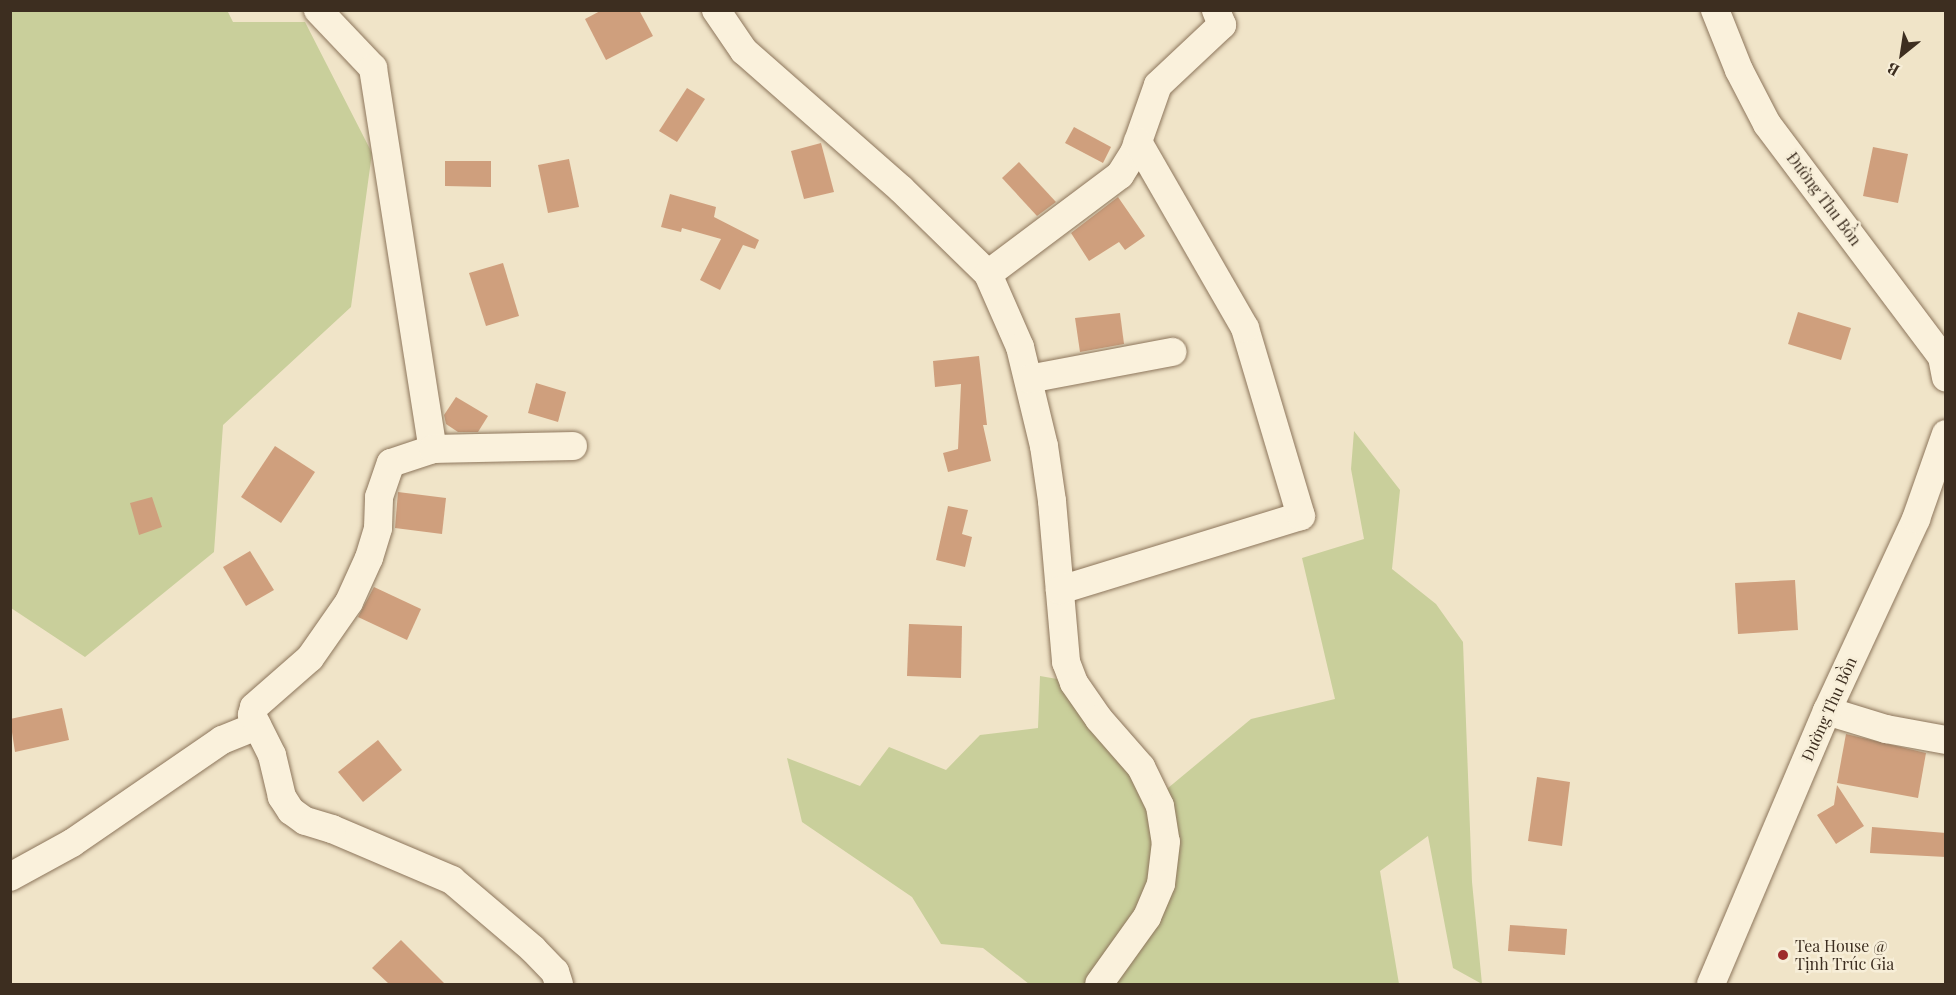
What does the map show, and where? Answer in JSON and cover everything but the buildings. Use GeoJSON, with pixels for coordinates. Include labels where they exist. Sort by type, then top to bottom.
{"type":"FeatureCollection","features":[{"type":"Feature","properties":{"kind":"street"},"geometry":{"type":"LineString","coordinates":[[318,10],[374,68],[433,448]]}},
{"type":"Feature","properties":{"kind":"street"},"geometry":{"type":"LineString","coordinates":[[716,10],[744,51],[901,189],[988,274],[1020,347],[1029,379],[1052,501],[1062,631],[1074,683],[1141,767],[1160,806],[1166,842],[1161,884],[1147,917],[1099,984]]}},
{"type":"Feature","properties":{"kind":"street"},"geometry":{"type":"LineString","coordinates":[[988,274],[1119,175],[1138,142],[1158,85],[1222,26],[1215,10]]}},
{"type":"Feature","properties":{"kind":"street","name":"Đường Thu Bồn"},"geometry":{"type":"LineString","coordinates":[[1715,10],[1739,70],[1767,124],[1942,357],[1946,378]]}},
{"type":"Feature","properties":{"kind":"street"},"geometry":{"type":"LineString","coordinates":[[1060,591],[1301,516],[1245,328],[1138,142]]}},
{"type":"Feature","properties":{"kind":"street"},"geometry":{"type":"LineString","coordinates":[[1029,379],[1172,352]]}},
{"type":"Feature","properties":{"kind":"street","name":"Đường Thu Bồn"},"geometry":{"type":"LineString","coordinates":[[1711,984],[1827,711],[1916,519],[1946,434]]}},
{"type":"Feature","properties":{"kind":"street"},"geometry":{"type":"LineString","coordinates":[[559,984],[555,972],[533,949],[452,880],[332,829],[305,822],[291,811],[282,797],[272,755],[252,716],[254,707],[310,658],[349,602],[369,558],[378,528],[379,497],[391,464],[433,448],[573,446]]}},
{"type":"Feature","properties":{"kind":"street"},"geometry":{"type":"LineString","coordinates":[[1827,711],[1886,729],[1946,740]]}},
{"type":"Feature","properties":{"kind":"street"},"geometry":{"type":"LineString","coordinates":[[10,876],[72,843],[222,740],[257,726]]}},
{"type":"Feature","properties":{"kind":"green space"},"geometry":{"type":"Polygon","coordinates":[[[227,10],[233,22],[305,22],[372,153],[351,307],[223,425],[214,552],[85,657],[11,608],[10,11],[227,10]]]}},
{"type":"Feature","properties":{"kind":"green space"},"geometry":{"type":"Polygon","coordinates":[[[1354,431],[1400,490],[1392,569],[1436,604],[1463,642],[1472,882],[1482,984],[1453,968],[1428,836],[1380,871],[1399,984],[1029,984],[983,948],[941,944],[912,897],[802,822],[787,758],[860,786],[889,747],[946,770],[980,735],[1038,728],[1040,676],[1080,683],[1162,793],[1251,719],[1335,699],[1302,558],[1364,539],[1351,469],[1354,431]]]}},
{"type":"Feature","properties":{"kind":"place","name":"Tea House @ Tịnh Trúc Gia"},"geometry":{"type":"Point","coordinates":[1783,955]}}]}
